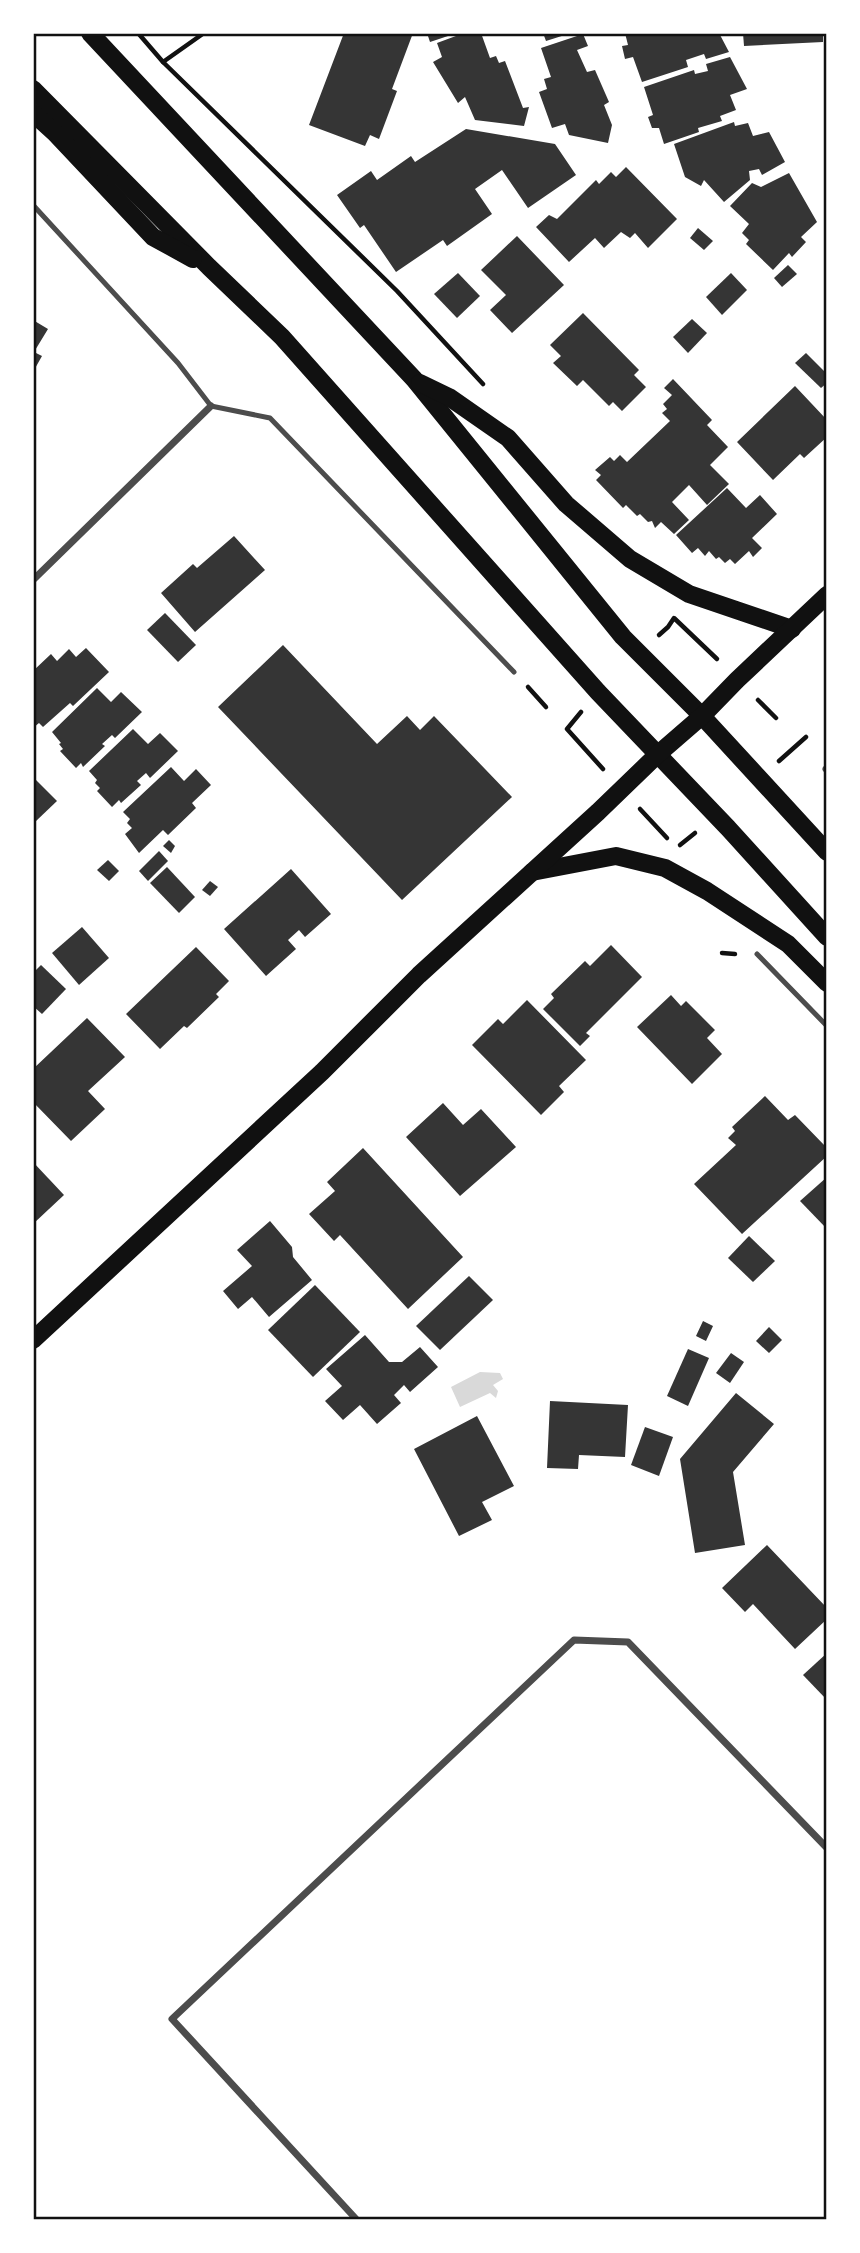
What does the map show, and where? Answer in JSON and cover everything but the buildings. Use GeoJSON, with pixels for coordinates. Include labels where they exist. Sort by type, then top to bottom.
{"type":"FeatureCollection","features":[{"type":"Feature","properties":{"kind":"main road"},"geometry":{"type":"LineString","coordinates":[[90,33],[414,379],[623,638],[702,716],[827,852]]}},
{"type":"Feature","properties":{"kind":"main road"},"geometry":{"type":"LineString","coordinates":[[33,89],[282,337],[657,755],[827,937]]}},
{"type":"Feature","properties":{"kind":"main road"},"geometry":{"type":"LineString","coordinates":[[33,113],[153,237],[209,267]]}},
{"type":"Feature","properties":{"kind":"main road"},"geometry":{"type":"LineString","coordinates":[[414,379],[449,397],[508,438],[566,504],[630,559],[689,594],[792,629]]}},
{"type":"Feature","properties":{"kind":"main road"},"geometry":{"type":"LineString","coordinates":[[33,1340],[322,1072],[419,975],[702,716],[827,595]]}},
{"type":"Feature","properties":{"kind":"main road"},"geometry":{"type":"LineString","coordinates":[[532,873],[616,856],[665,868],[707,891],[788,944],[827,983]]}},
{"type":"Feature","properties":{"kind":"street"},"geometry":{"type":"LineString","coordinates":[[33,580],[211,406]]}},
{"type":"Feature","properties":{"kind":"street"},"geometry":{"type":"LineString","coordinates":[[357,2220],[172,2019],[573,1640],[628,1642],[827,1848]]}},
{"type":"Feature","properties":{"kind":"lane"},"geometry":{"type":"LineString","coordinates":[[33,205],[178,363],[211,406],[270,418],[514,672]]}},
{"type":"Feature","properties":{"kind":"lane"},"geometry":{"type":"LineString","coordinates":[[757,954],[827,1026]]}},
{"type":"Feature","properties":{"kind":"path"},"geometry":{"type":"LineString","coordinates":[[138,33],[163,62],[397,291],[491,393]]}},
{"type":"Feature","properties":{"kind":"path"},"geometry":{"type":"LineString","coordinates":[[163,62],[204,33]]}},
{"type":"Feature","properties":{"kind":"path"},"geometry":{"type":"LineString","coordinates":[[674,618],[699,640]]}},
{"type":"Feature","properties":{"kind":"shaded area"},"geometry":{"type":"Polygon","coordinates":[[[480,1372],[500,1373],[503,1379],[493,1385],[498,1391],[496,1398],[490,1393],[460,1407],[451,1387],[480,1372]]]}}]}
